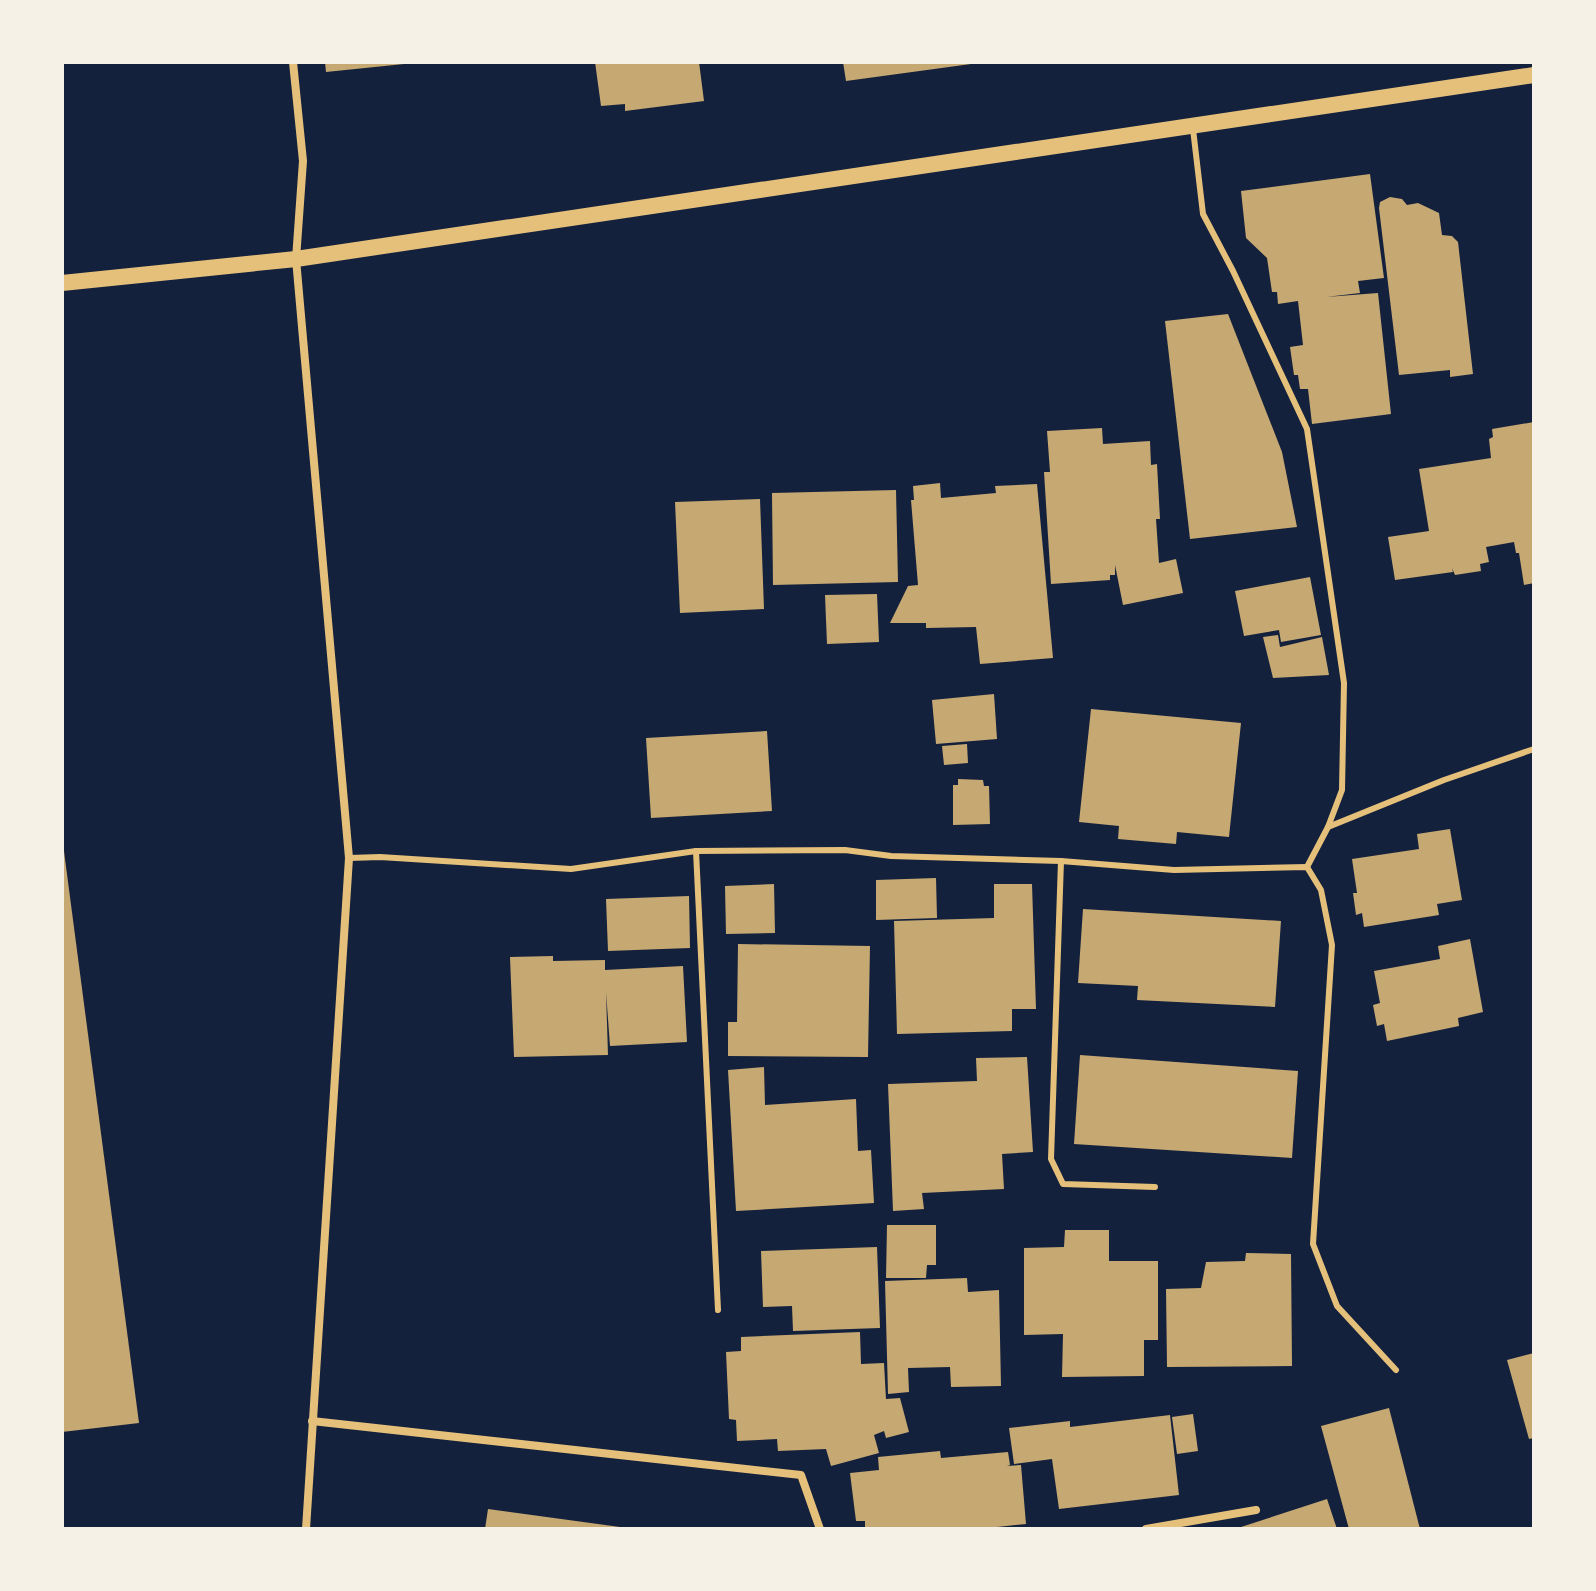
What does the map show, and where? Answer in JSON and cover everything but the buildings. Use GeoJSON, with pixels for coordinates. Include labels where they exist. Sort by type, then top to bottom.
{"type":"FeatureCollection","features":[{"type":"Feature","properties":{"kind":"main road"},"geometry":{"type":"LineString","coordinates":[[62,283],[296,259],[1534,75]]}},
{"type":"Feature","properties":{"kind":"street"},"geometry":{"type":"LineString","coordinates":[[293,62],[303,161],[296,259],[349,858],[306,1529]]}},
{"type":"Feature","properties":{"kind":"street"},"geometry":{"type":"LineString","coordinates":[[312,1421],[801,1475],[820,1529]]}},
{"type":"Feature","properties":{"kind":"street"},"geometry":{"type":"LineString","coordinates":[[1146,1529],[1256,1510]]}},
{"type":"Feature","properties":{"kind":"lane"},"geometry":{"type":"LineString","coordinates":[[1192,125],[1203,214],[1307,429],[1344,683],[1342,790],[1328,827],[1307,867]]}},
{"type":"Feature","properties":{"kind":"lane"},"geometry":{"type":"LineString","coordinates":[[1328,827],[1444,780],[1534,749]]}},
{"type":"Feature","properties":{"kind":"lane"},"geometry":{"type":"LineString","coordinates":[[349,858],[380,857],[571,869],[696,851],[845,850],[891,856],[1061,861],[1174,870],[1307,867]]}},
{"type":"Feature","properties":{"kind":"lane"},"geometry":{"type":"LineString","coordinates":[[696,851],[718,1310]]}},
{"type":"Feature","properties":{"kind":"lane"},"geometry":{"type":"LineString","coordinates":[[1061,861],[1051,1159],[1063,1184],[1155,1187]]}},
{"type":"Feature","properties":{"kind":"lane"},"geometry":{"type":"LineString","coordinates":[[1307,867],[1321,890],[1332,945],[1313,1244],[1337,1306],[1396,1370]]}}]}
